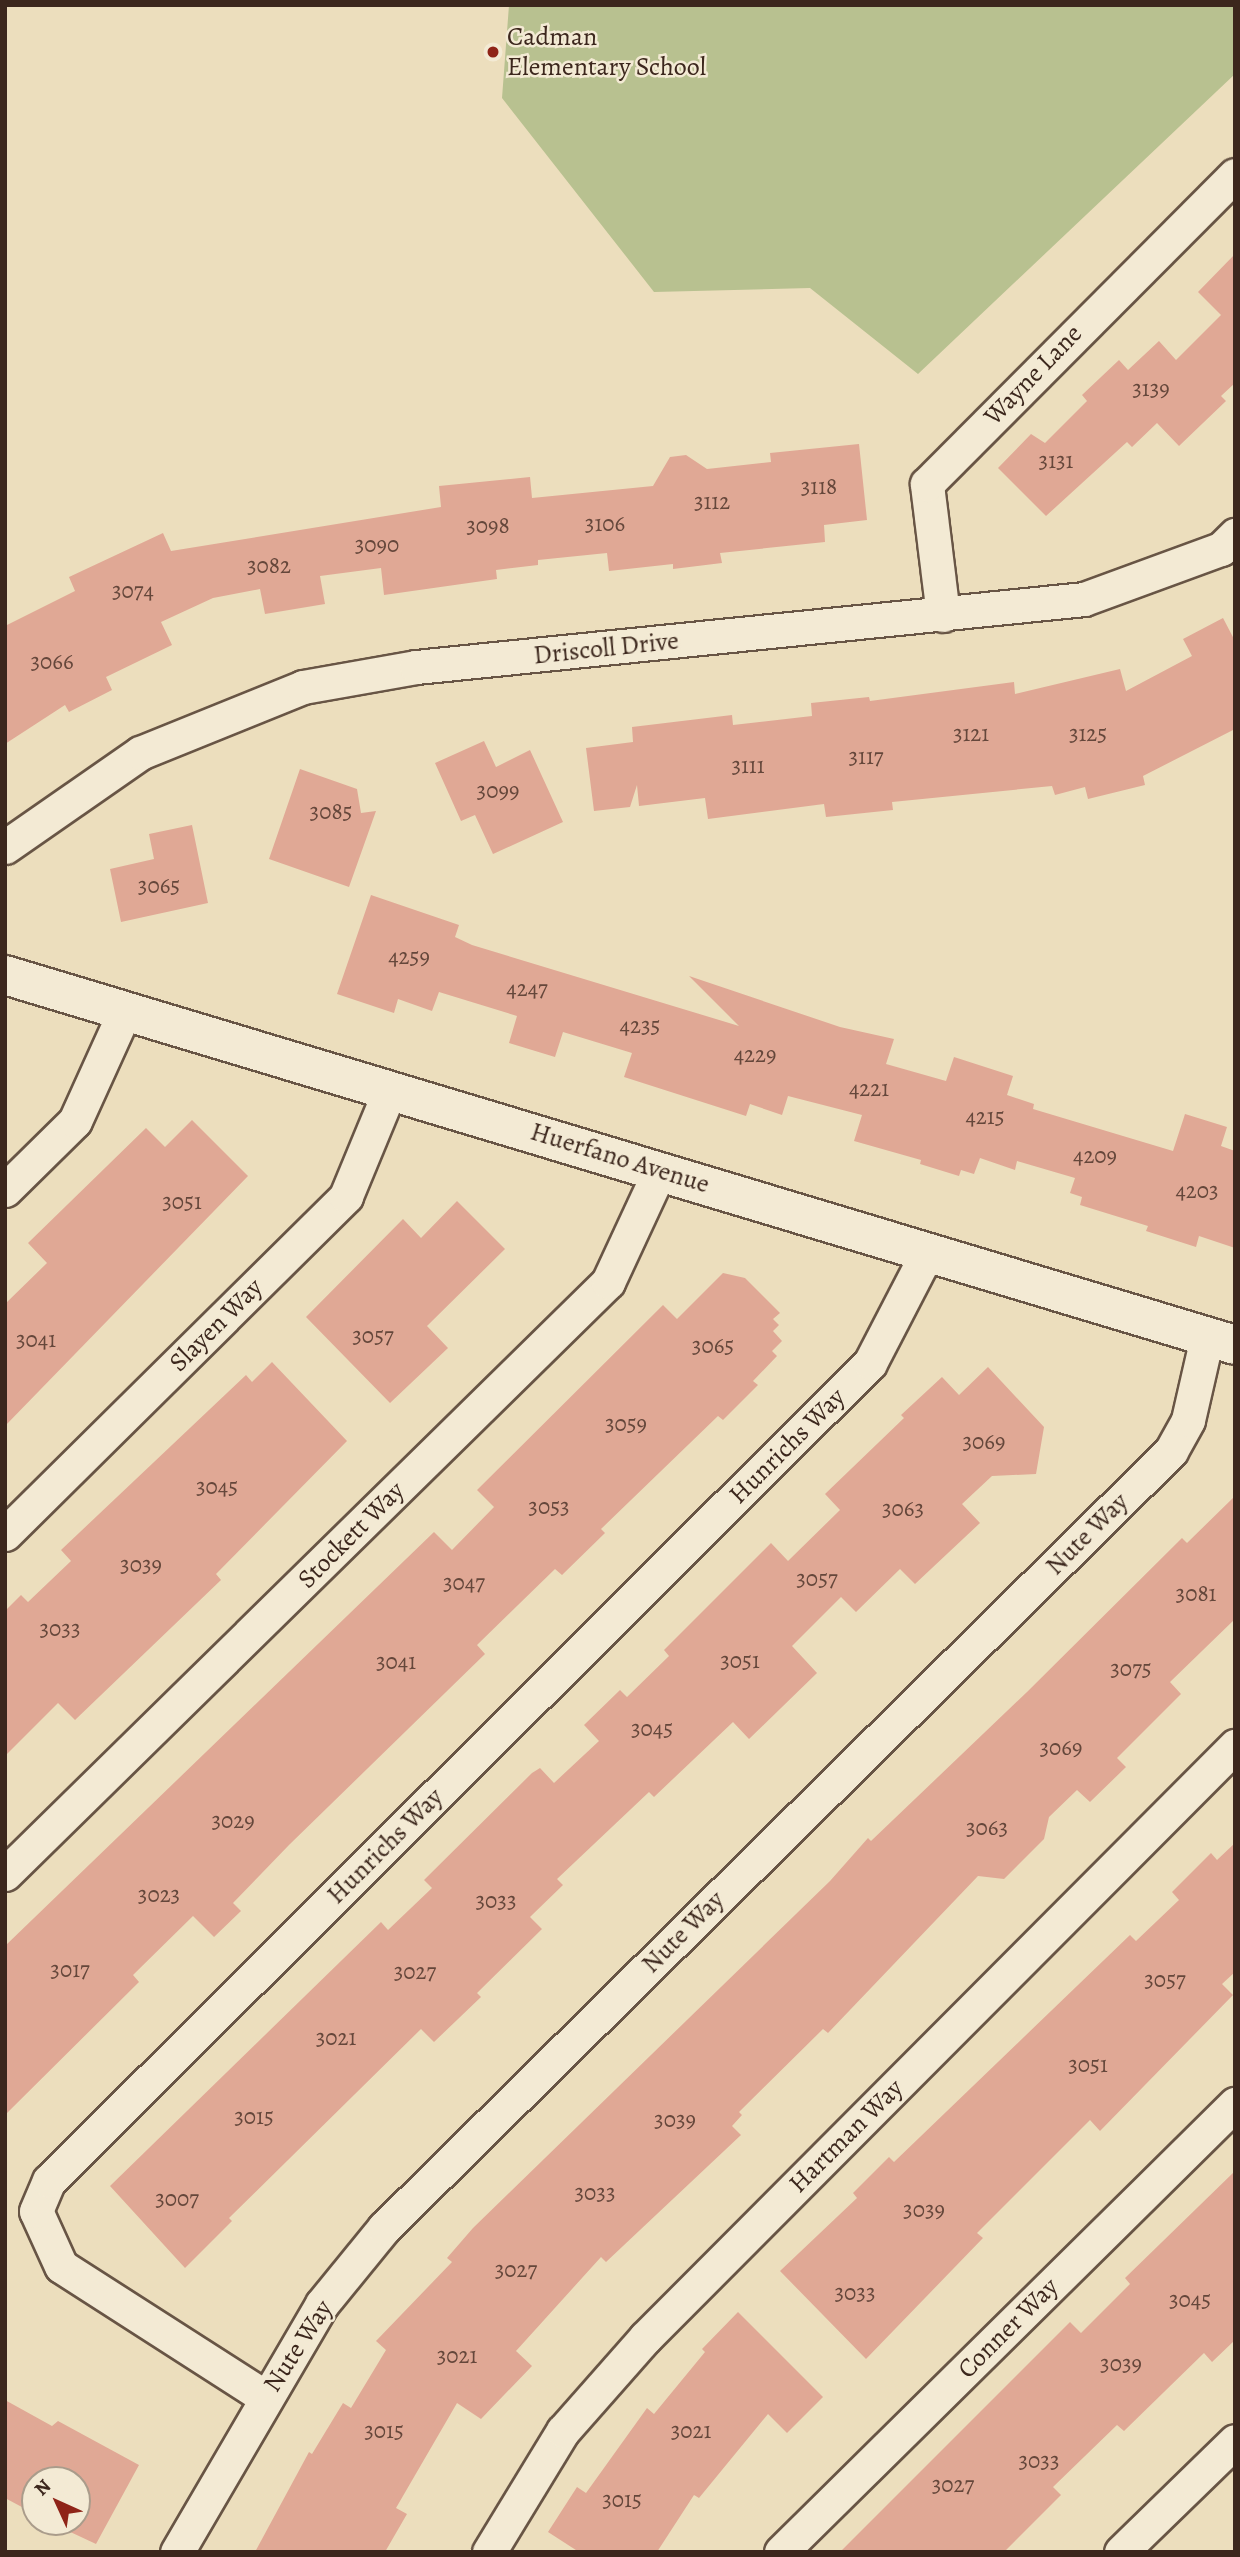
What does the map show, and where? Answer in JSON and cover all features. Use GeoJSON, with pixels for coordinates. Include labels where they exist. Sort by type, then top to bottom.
{"type":"FeatureCollection","features":[{"type":"Feature","properties":{"kind":"street","name":"Wayne Lane"},"geometry":{"type":"LineString","coordinates":[[943,615],[927,484],[1235,175]]}},
{"type":"Feature","properties":{"kind":"street","name":"Driscoll Drive"},"geometry":{"type":"LineString","coordinates":[[5,847],[141,753],[303,687],[416,667],[1084,599],[1221,549],[1235,535]]}},
{"type":"Feature","properties":{"kind":"street","name":"Huerfano Avenue"},"geometry":{"type":"LineString","coordinates":[[5,975],[1221,1341]]}},
{"type":"Feature","properties":{"kind":"street"},"geometry":{"type":"LineString","coordinates":[[5,1190],[75,1122],[124,1013]]}},
{"type":"Feature","properties":{"kind":"street","name":"Slayen Way"},"geometry":{"type":"LineString","coordinates":[[5,1534],[346,1196],[390,1090]]}},
{"type":"Feature","properties":{"kind":"street","name":"Stockett Way"},"geometry":{"type":"LineString","coordinates":[[5,1874],[608,1282],[660,1170]]}},
{"type":"Feature","properties":{"kind":"street","name":"Hunrichs Way"},"geometry":{"type":"LineString","coordinates":[[265,2397],[61,2266],[36,2211],[49,2181],[870,1363],[928,1251]]}},
{"type":"Feature","properties":{"kind":"street","name":"Nute Way"},"geometry":{"type":"LineString","coordinates":[[177,2552],[265,2397],[322,2304],[384,2228],[1171,1451],[1188,1420],[1221,1341]]}},
{"type":"Feature","properties":{"kind":"street","name":"Hartman Way"},"geometry":{"type":"LineString","coordinates":[[489,2552],[563,2431],[645,2338],[1235,1746]]}},
{"type":"Feature","properties":{"kind":"street","name":"Conner Way"},"geometry":{"type":"LineString","coordinates":[[781,2552],[1235,2104]]}},
{"type":"Feature","properties":{"kind":"street"},"geometry":{"type":"LineString","coordinates":[[1121,2552],[1235,2441]]}},
{"type":"Feature","properties":{"kind":"green space"},"geometry":{"type":"Polygon","coordinates":[[[509,5],[1235,5],[1235,74],[918,374],[810,288],[654,292],[502,98],[509,5]]]}},
{"type":"Feature","properties":{"kind":"building"},"geometry":{"type":"Polygon","coordinates":[[[1235,254],[1235,383],[1221,396],[1226,401],[1179,446],[1157,423],[1132,447],[1127,442],[1046,516],[998,468],[1031,434],[1045,443],[1087,401],[1082,395],[1119,360],[1128,370],[1159,341],[1176,360],[1221,315],[1198,292],[1235,254]]]}},
{"type":"Feature","properties":{"kind":"building"},"geometry":{"type":"Polygon","coordinates":[[[859,444],[867,520],[824,525],[825,542],[720,553],[722,563],[673,569],[673,564],[609,571],[607,553],[538,560],[538,565],[496,570],[497,579],[384,595],[381,568],[320,576],[325,604],[265,614],[260,589],[213,598],[161,622],[172,645],[106,677],[112,690],[69,712],[65,705],[5,744],[5,626],[75,591],[69,577],[163,533],[171,551],[441,507],[439,486],[530,477],[532,498],[653,486],[670,457],[686,455],[707,469],[771,462],[770,453],[859,444]]]}},
{"type":"Feature","properties":{"kind":"building"},"geometry":{"type":"Polygon","coordinates":[[[1223,618],[1235,641],[1235,729],[1143,776],[1145,785],[1088,799],[1085,787],[1055,795],[1052,786],[892,802],[893,810],[826,817],[824,804],[708,819],[705,798],[639,806],[637,785],[630,807],[594,811],[586,748],[633,742],[632,727],[732,715],[733,725],[812,716],[811,703],[869,697],[870,701],[1014,682],[1015,694],[1120,669],[1126,691],[1192,656],[1183,639],[1223,618]]]}},
{"type":"Feature","properties":{"kind":"building"},"geometry":{"type":"Polygon","coordinates":[[[484,741],[496,767],[530,750],[563,822],[493,854],[475,815],[461,821],[435,763],[484,741]]]}},
{"type":"Feature","properties":{"kind":"building"},"geometry":{"type":"Polygon","coordinates":[[[300,769],[357,789],[361,813],[376,811],[349,887],[269,859],[300,769]]]}},
{"type":"Feature","properties":{"kind":"building"},"geometry":{"type":"Polygon","coordinates":[[[192,825],[208,903],[121,922],[110,869],[154,859],[149,834],[192,825]]]}},
{"type":"Feature","properties":{"kind":"building"},"geometry":{"type":"Polygon","coordinates":[[[371,895],[459,925],[455,937],[472,945],[739,1026],[689,976],[840,1027],[894,1039],[886,1064],[946,1081],[954,1057],[1013,1076],[1007,1095],[1034,1104],[1033,1109],[1173,1151],[1185,1114],[1227,1127],[1221,1146],[1235,1151],[1235,1248],[1199,1236],[1196,1247],[1146,1231],[1148,1226],[1080,1205],[1082,1197],[1070,1193],[1075,1178],[1017,1161],[1015,1170],[980,1158],[974,1174],[961,1170],[959,1176],[920,1164],[921,1160],[854,1141],[862,1115],[788,1096],[782,1115],[750,1104],[746,1116],[624,1077],[632,1053],[563,1032],[555,1057],[509,1043],[517,1016],[439,992],[432,1011],[398,999],[394,1013],[337,994],[371,895]]]}},
{"type":"Feature","properties":{"kind":"building"},"geometry":{"type":"Polygon","coordinates":[[[192,1120],[248,1176],[5,1426],[5,1304],[47,1263],[28,1243],[146,1128],[165,1147],[192,1120]]]}},
{"type":"Feature","properties":{"kind":"building"},"geometry":{"type":"Polygon","coordinates":[[[457,1201],[505,1249],[427,1326],[448,1348],[390,1403],[306,1317],[403,1219],[421,1238],[457,1201]]]}},
{"type":"Feature","properties":{"kind":"building"},"geometry":{"type":"Polygon","coordinates":[[[723,1273],[745,1278],[780,1313],[773,1319],[779,1325],[773,1331],[782,1341],[772,1351],[777,1356],[753,1381],[758,1385],[723,1420],[718,1416],[601,1529],[605,1533],[562,1575],[555,1569],[477,1645],[485,1654],[233,1903],[241,1911],[214,1937],[193,1916],[133,1975],[139,1982],[5,2115],[5,1946],[434,1532],[452,1550],[494,1507],[477,1490],[663,1305],[677,1319],[723,1273]]]}},
{"type":"Feature","properties":{"kind":"building"},"geometry":{"type":"Polygon","coordinates":[[[272,1362],[347,1441],[216,1574],[221,1580],[75,1720],[58,1703],[5,1756],[5,1611],[21,1595],[28,1602],[71,1561],[61,1550],[246,1375],[252,1382],[272,1362]]]}},
{"type":"Feature","properties":{"kind":"building"},"geometry":{"type":"Polygon","coordinates":[[[988,1367],[1044,1427],[1036,1474],[992,1476],[962,1504],[980,1523],[915,1584],[900,1569],[856,1612],[841,1597],[792,1646],[817,1673],[749,1739],[733,1722],[654,1797],[649,1792],[557,1879],[563,1885],[530,1917],[542,1929],[477,1993],[481,1997],[434,2042],[421,2029],[229,2218],[232,2221],[185,2268],[110,2186],[381,1922],[388,1930],[432,1888],[424,1880],[532,1773],[540,1768],[554,1783],[599,1741],[584,1725],[620,1690],[627,1697],[669,1656],[664,1650],[771,1543],[788,1561],[840,1510],[825,1494],[904,1418],[901,1415],[942,1377],[959,1395],[988,1367]]]}},
{"type":"Feature","properties":{"kind":"building"},"geometry":{"type":"Polygon","coordinates":[[[1235,1496],[1235,1619],[1170,1682],[1181,1694],[1117,1758],[1126,1767],[1090,1802],[1077,1790],[1049,1817],[1044,1839],[1004,1879],[978,1876],[828,2033],[823,2029],[739,2112],[742,2115],[732,2126],[741,2135],[606,2262],[601,2257],[516,2351],[532,2366],[481,2419],[457,2403],[396,2508],[407,2514],[385,2552],[255,2552],[309,2452],[312,2454],[343,2403],[351,2408],[386,2350],[376,2341],[452,2262],[447,2258],[473,2228],[830,1881],[868,1838],[871,1841],[1027,1692],[1182,1538],[1187,1543],[1235,1496]]]}},
{"type":"Feature","properties":{"kind":"building"},"geometry":{"type":"Polygon","coordinates":[[[1235,1843],[1235,1972],[1222,1984],[1233,1995],[1100,2131],[1090,2120],[977,2233],[983,2238],[866,2359],[780,2271],[857,2198],[853,2193],[889,2157],[894,2162],[1130,1935],[1136,1941],[1179,1900],[1172,1892],[1211,1853],[1217,1860],[1235,1843]]]}},
{"type":"Feature","properties":{"kind":"building"},"geometry":{"type":"Polygon","coordinates":[[[1235,2171],[1235,2340],[1212,2362],[1204,2353],[1124,2431],[1117,2425],[1053,2487],[1061,2495],[1004,2552],[840,2552],[1070,2322],[1081,2333],[1130,2284],[1125,2278],[1235,2171]]]}},
{"type":"Feature","properties":{"kind":"building"},"geometry":{"type":"Polygon","coordinates":[[[738,2312],[823,2397],[787,2433],[768,2414],[699,2498],[694,2495],[657,2552],[579,2552],[548,2532],[577,2487],[586,2493],[647,2408],[654,2414],[705,2352],[702,2349],[738,2312]]]}},
{"type":"Feature","properties":{"kind":"building"},"geometry":{"type":"Polygon","coordinates":[[[5,2400],[52,2426],[58,2421],[139,2465],[96,2544],[79,2536],[91,2536],[91,2466],[21,2466],[21,2507],[5,2498],[5,2400]]]}},
{"type":"Feature","properties":{"kind":"place","name":"Cadman Elementary School"},"geometry":{"type":"Point","coordinates":[493,52]}}]}
